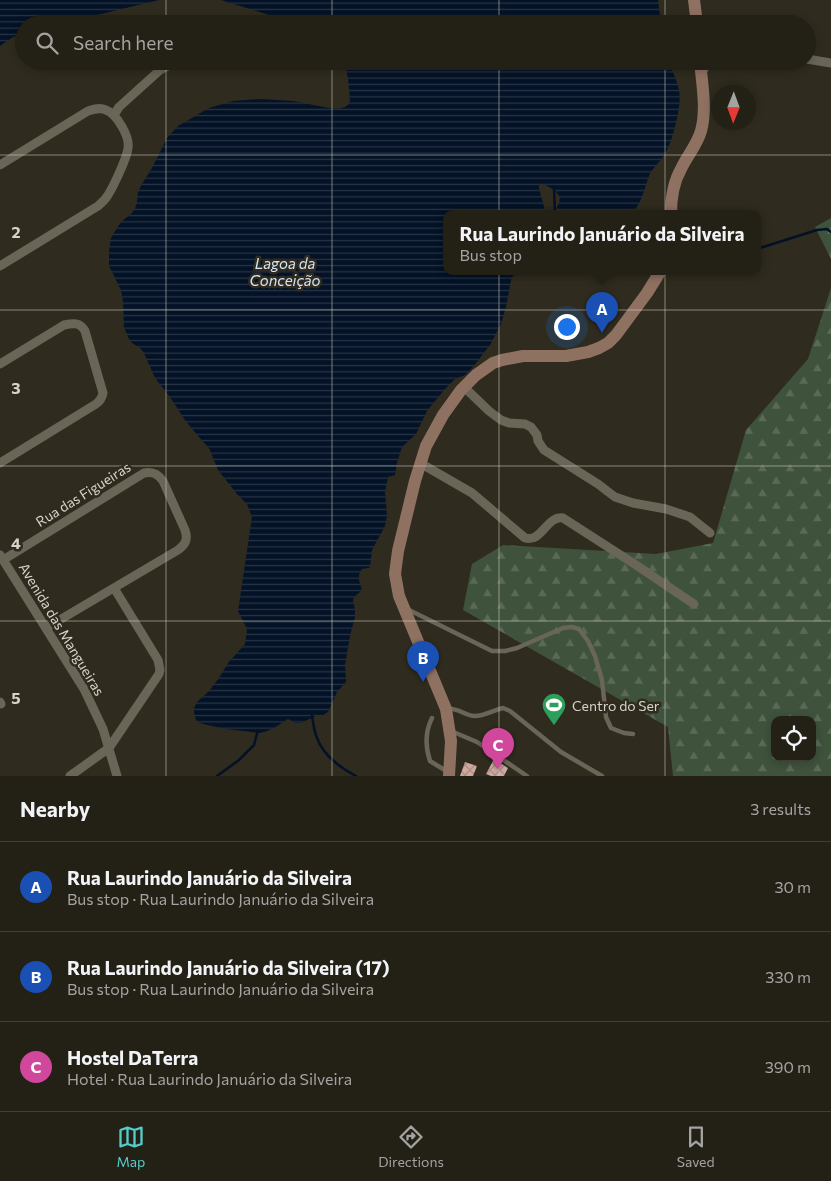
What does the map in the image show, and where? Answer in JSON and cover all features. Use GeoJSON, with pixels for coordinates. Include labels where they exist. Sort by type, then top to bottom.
{"type":"FeatureCollection","features":[{"type":"Feature","properties":{"kind":"main road"},"geometry":{"type":"LineString","coordinates":[[694,0],[695,15]]}},
{"type":"Feature","properties":{"kind":"main road"},"geometry":{"type":"LineString","coordinates":[[671,210],[676,179],[701,130],[704,110],[700,70]]}},
{"type":"Feature","properties":{"kind":"main road"},"geometry":{"type":"LineString","coordinates":[[449,775],[451,754],[450,730],[446,709],[404,608],[396,584],[395,574],[396,562],[420,463],[426,446],[435,428],[464,386],[485,368],[502,360],[523,356],[555,357],[578,355],[608,343],[624,326],[658,275]]}},
{"type":"Feature","properties":{"kind":"street"},"geometry":{"type":"LineString","coordinates":[[816,60],[831,63]]}},
{"type":"Feature","properties":{"kind":"street"},"geometry":{"type":"LineString","coordinates":[[114,115],[119,107],[160,70]]}},
{"type":"Feature","properties":{"kind":"street"},"geometry":{"type":"LineString","coordinates":[[0,165],[95,108],[108,110],[114,115],[126,134],[128,142],[126,156],[105,200],[0,264]]}},
{"type":"Feature","properties":{"kind":"street"},"geometry":{"type":"LineString","coordinates":[[0,364],[64,325],[78,324],[86,332],[102,388],[102,397],[96,404],[0,462]]}},
{"type":"Feature","properties":{"kind":"street"},"geometry":{"type":"LineString","coordinates":[[464,386],[501,420],[531,426],[544,450],[615,497],[633,503],[666,509],[690,517],[710,533]]}},
{"type":"Feature","properties":{"kind":"street"},"geometry":{"type":"LineString","coordinates":[[420,463],[472,493],[525,538],[534,538],[554,519],[563,518],[636,564],[694,604]]}},
{"type":"Feature","properties":{"kind":"street","name":"Rua das Figueiras"},"geometry":{"type":"LineString","coordinates":[[2,557],[144,473],[154,472],[163,481],[185,530],[186,541],[178,550],[114,588]]}},
{"type":"Feature","properties":{"kind":"street","name":"Avenida das Mangueiras"},"geometry":{"type":"LineString","coordinates":[[2,557],[84,689],[109,748],[117,776]]}},
{"type":"Feature","properties":{"kind":"street"},"geometry":{"type":"LineString","coordinates":[[46,628],[114,588],[158,660],[160,670],[156,679],[109,748],[70,776]]}},
{"type":"Feature","properties":{"kind":"lane"},"geometry":{"type":"LineString","coordinates":[[404,608],[492,651],[505,652],[563,628],[572,627],[579,629],[596,656],[602,680],[606,717],[611,728],[633,734]]}},
{"type":"Feature","properties":{"kind":"lane"},"geometry":{"type":"LineString","coordinates":[[446,709],[455,709],[473,716],[503,708],[510,711],[561,752],[602,776]]}},
{"type":"Feature","properties":{"kind":"lane"},"geometry":{"type":"LineString","coordinates":[[432,718],[426,734],[426,750],[430,761],[449,775]]}},
{"type":"Feature","properties":{"kind":"lane"},"geometry":{"type":"LineString","coordinates":[[450,730],[477,742],[526,776]]}},
{"type":"Feature","properties":{"kind":"green space"},"geometry":{"type":"Polygon","coordinates":[[[831,218],[831,259],[815,227],[831,218]]]}},
{"type":"Feature","properties":{"kind":"green space"},"geometry":{"type":"Polygon","coordinates":[[[831,288],[831,776],[673,776],[668,727],[463,610],[472,564],[503,545],[656,554],[713,543],[746,430],[808,359],[831,288]]]}},
{"type":"Feature","properties":{"kind":"water"},"geometry":{"type":"Polygon","coordinates":[[[0,0],[159,0],[97,15],[15,15],[15,36],[0,46],[0,0]]]}},
{"type":"Feature","properties":{"kind":"water"},"geometry":{"type":"Polygon","coordinates":[[[221,0],[658,0],[660,15],[269,15],[221,0]]]}},
{"type":"Feature","properties":{"kind":"water","name":"Lagoa da Conceição"},"geometry":{"type":"Polygon","coordinates":[[[346,70],[672,70],[680,97],[674,132],[668,148],[650,173],[635,210],[556,210],[560,199],[559,196],[551,188],[541,184],[539,188],[545,210],[443,210],[443,275],[516,275],[511,280],[501,324],[490,345],[472,368],[465,375],[455,379],[427,411],[416,434],[402,447],[395,475],[388,477],[385,492],[387,516],[385,526],[372,550],[370,567],[362,569],[360,572],[359,580],[362,590],[353,600],[355,617],[345,665],[346,682],[337,692],[328,712],[301,723],[295,723],[288,719],[274,728],[260,733],[226,729],[200,723],[196,720],[194,708],[245,644],[247,631],[238,611],[252,517],[247,504],[218,470],[209,448],[185,420],[155,378],[144,353],[128,337],[124,327],[121,290],[109,266],[111,238],[122,221],[135,209],[138,192],[142,184],[167,138],[178,126],[209,108],[233,101],[261,99],[293,101],[338,109],[349,104],[346,70]]]}},
{"type":"Feature","properties":{"kind":"building"},"geometry":{"type":"Polygon","coordinates":[[[494,759],[508,768],[504,776],[486,774],[494,759]]]}},
{"type":"Feature","properties":{"kind":"building"},"geometry":{"type":"Polygon","coordinates":[[[465,762],[477,766],[473,776],[460,776],[465,762]]]}},
{"type":"Feature","properties":{"kind":"waterway"},"geometry":{"type":"LineString","coordinates":[[554,188],[555,210]]}},
{"type":"Feature","properties":{"kind":"waterway"},"geometry":{"type":"LineString","coordinates":[[761,248],[817,230],[827,229],[831,232]]}},
{"type":"Feature","properties":{"kind":"waterway"},"geometry":{"type":"LineString","coordinates":[[312,715],[316,735],[324,750],[339,765],[356,776]]}},
{"type":"Feature","properties":{"kind":"waterway"},"geometry":{"type":"LineString","coordinates":[[217,776],[239,760],[254,745],[258,730]]}},
{"type":"Feature","properties":{"kind":"place","name":"Rua Laurindo Januário da Silveira"},"geometry":{"type":"Point","coordinates":[602,333]}},
{"type":"Feature","properties":{"kind":"place","name":"Rua Laurindo Januário da Silveira (17)"},"geometry":{"type":"Point","coordinates":[423,682]}},
{"type":"Feature","properties":{"kind":"place","name":"Centro do Ser"},"geometry":{"type":"Point","coordinates":[554,726]}},
{"type":"Feature","properties":{"kind":"place","name":"Hostel DaTerra"},"geometry":{"type":"Point","coordinates":[498,769]}}]}
